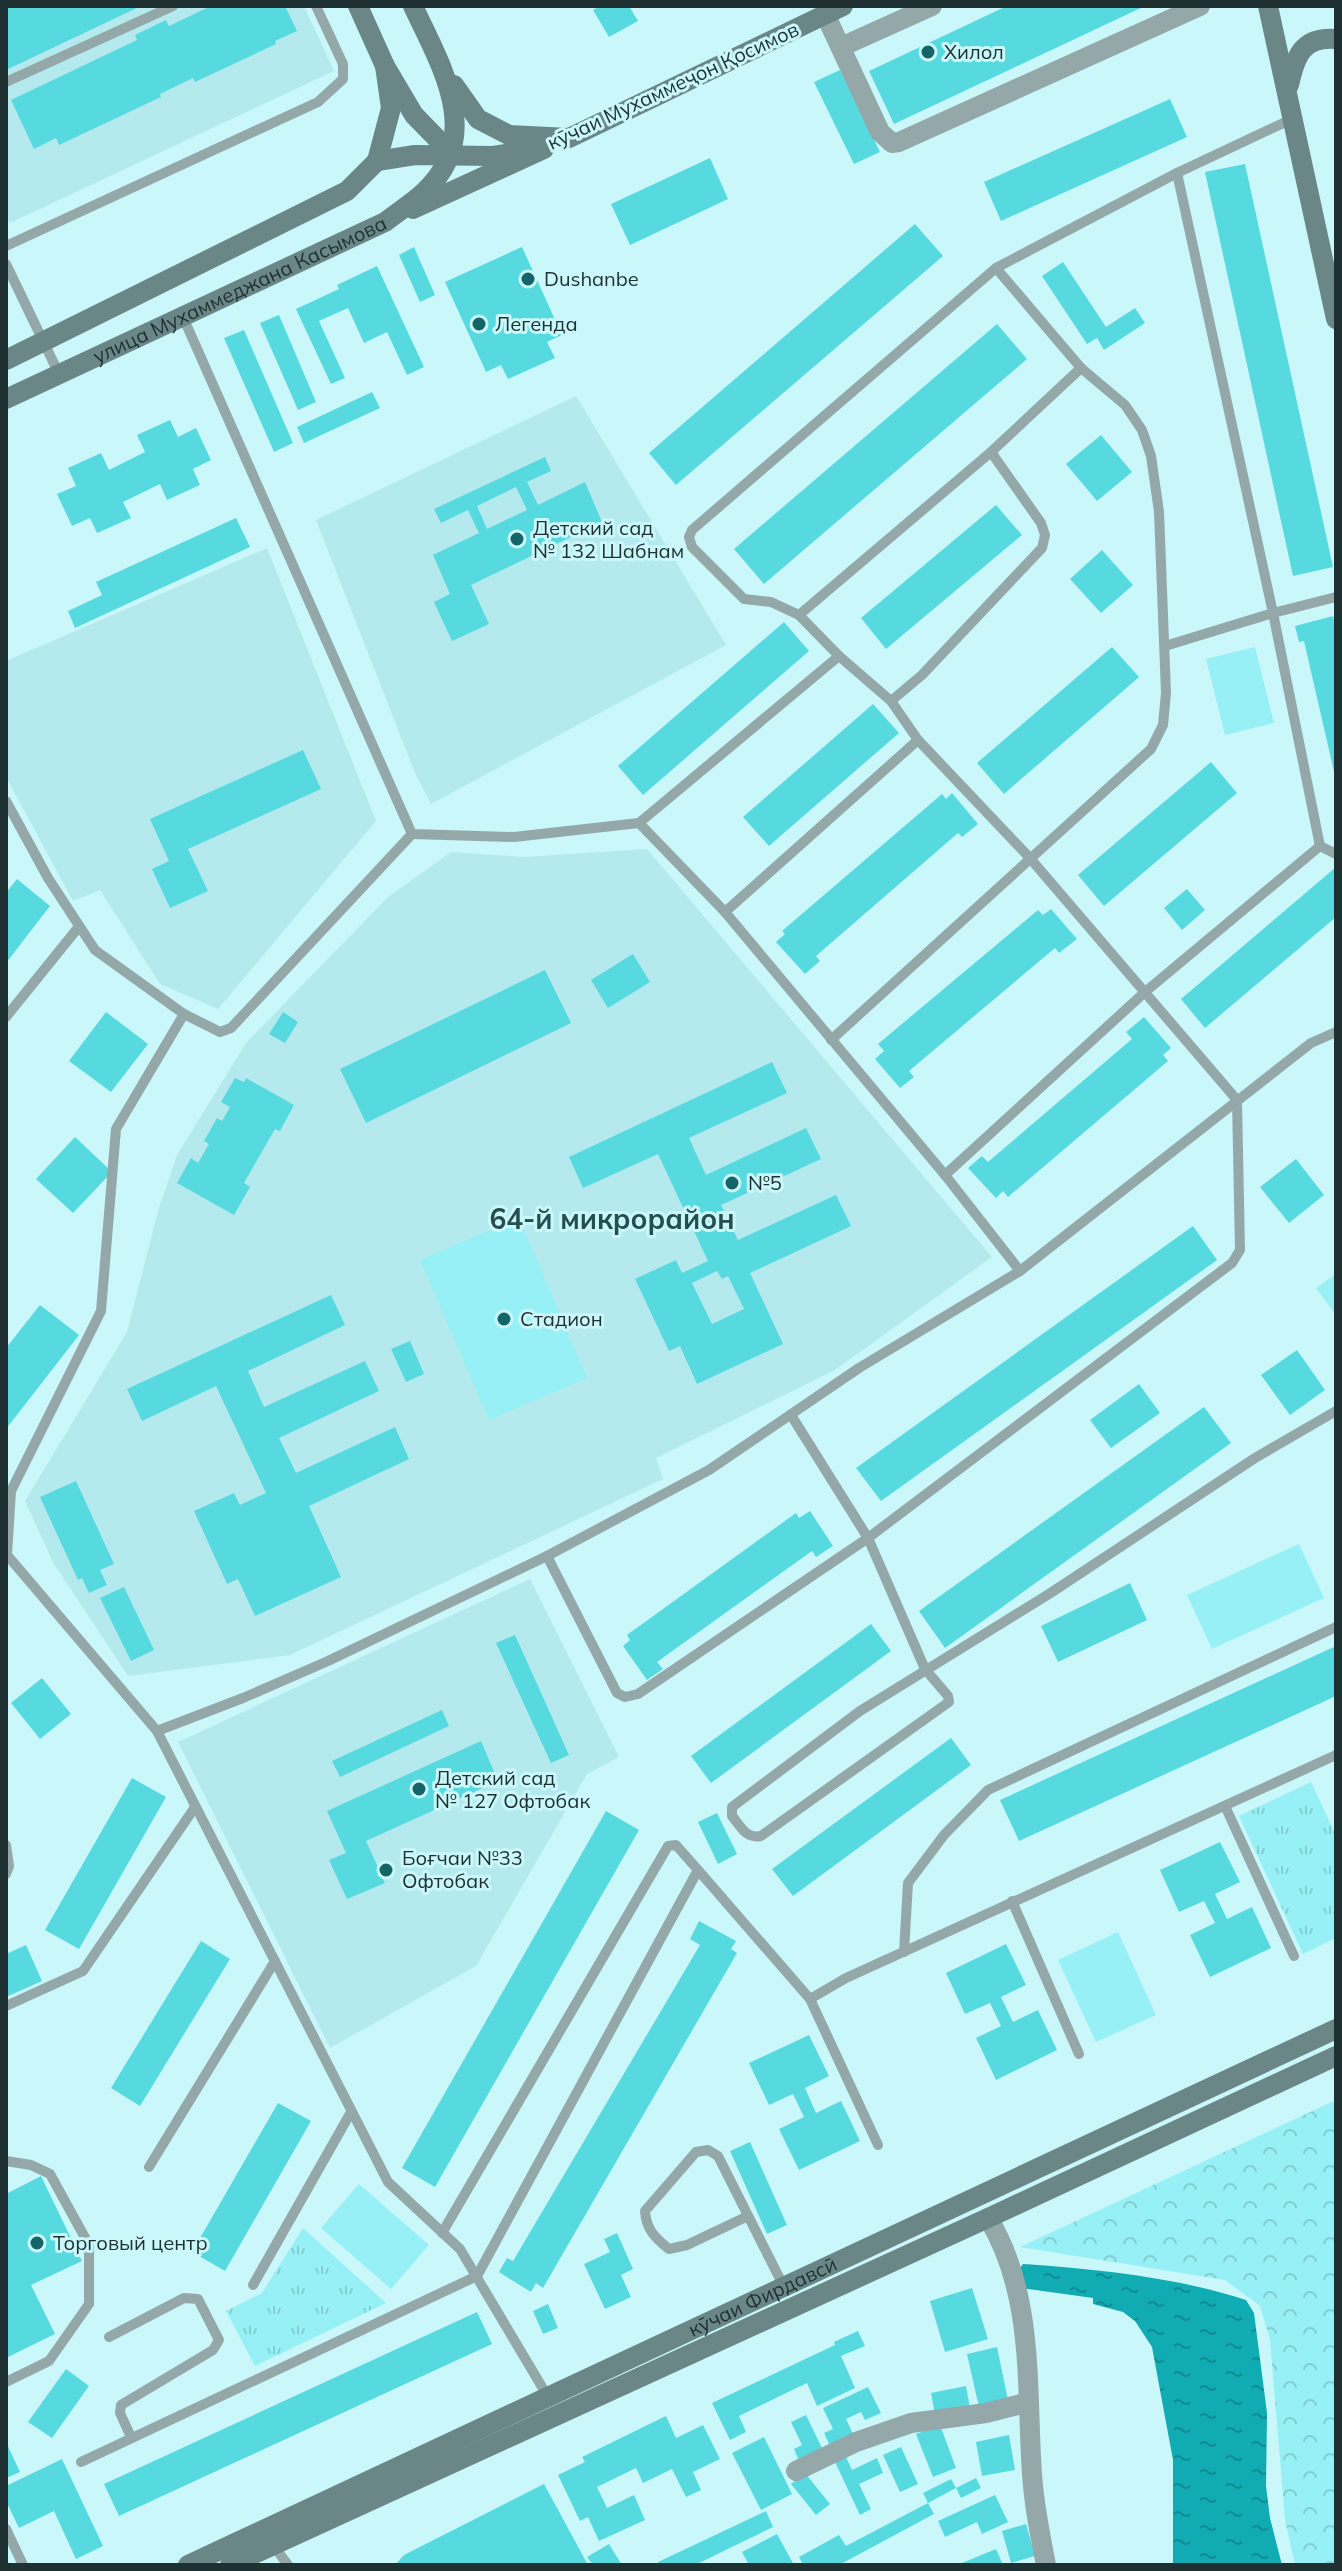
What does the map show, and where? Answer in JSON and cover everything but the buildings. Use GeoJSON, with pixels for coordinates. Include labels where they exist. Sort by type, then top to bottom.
{"type":"FeatureCollection","features":[{"type":"Feature","properties":{"kind":"street"},"geometry":{"type":"LineString","coordinates":[[358,6],[385,66],[414,115],[452,154]]}},
{"type":"Feature","properties":{"kind":"street"},"geometry":{"type":"LineString","coordinates":[[413,6],[442,68],[456,113],[452,154]]}},
{"type":"Feature","properties":{"kind":"street"},"geometry":{"type":"LineString","coordinates":[[841,47],[932,6]]}},
{"type":"Feature","properties":{"kind":"street"},"geometry":{"type":"LineString","coordinates":[[834,10],[841,47],[880,132],[892,143],[1200,6]]}},
{"type":"Feature","properties":{"kind":"street"},"geometry":{"type":"LineString","coordinates":[[1268,6],[1336,319]]}},
{"type":"Feature","properties":{"kind":"street","name":"кӯчаи Мухаммеҷон Қосимов"},"geometry":{"type":"LineString","coordinates":[[377,161],[415,155],[493,156],[544,149],[834,10]]}},
{"type":"Feature","properties":{"kind":"street"},"geometry":{"type":"LineString","coordinates":[[1288,90],[1301,49],[1324,38],[1336,39]]}},
{"type":"Feature","properties":{"kind":"street"},"geometry":{"type":"LineString","coordinates":[[6,360],[347,191],[377,161],[391,108],[385,66]]}},
{"type":"Feature","properties":{"kind":"street"},"geometry":{"type":"LineString","coordinates":[[442,68],[478,119],[509,135],[569,138]]}},
{"type":"Feature","properties":{"kind":"street"},"geometry":{"type":"LineString","coordinates":[[385,222],[544,149]]}},
{"type":"Feature","properties":{"kind":"street","name":"улица Мухаммеджана Касымова"},"geometry":{"type":"LineString","coordinates":[[6,399],[385,222],[426,191],[452,154]]}},
{"type":"Feature","properties":{"kind":"street","name":"кӯчаи Фирдавсӣ"},"geometry":{"type":"LineString","coordinates":[[230,2565],[784,2287],[1336,2029]]}},
{"type":"Feature","properties":{"kind":"street","name":"кӯчаи Фирдавсӣ"},"geometry":{"type":"LineString","coordinates":[[188,2565],[988,2218],[1336,2056]]}},
{"type":"Feature","properties":{"kind":"street"},"geometry":{"type":"LineString","coordinates":[[988,2218],[1003,2246],[1023,2317],[1032,2478],[1046,2565]]}},
{"type":"Feature","properties":{"kind":"street"},"geometry":{"type":"LineString","coordinates":[[796,2471],[856,2442],[911,2423],[986,2413],[1029,2402]]}},
{"type":"Feature","properties":{"kind":"lane"},"geometry":{"type":"LineString","coordinates":[[6,82],[173,6]]}},
{"type":"Feature","properties":{"kind":"lane"},"geometry":{"type":"LineString","coordinates":[[6,246],[318,102],[331,92],[343,79],[343,64],[316,6]]}},
{"type":"Feature","properties":{"kind":"lane"},"geometry":{"type":"LineString","coordinates":[[547,1556],[617,1693],[625,1697],[638,1694],[868,1538],[1232,1263],[1240,1250],[1237,1100],[1029,857],[918,740],[891,701],[839,656],[799,615],[771,602],[744,599],[692,547],[689,537],[692,530],[996,268],[1177,173],[1294,118]]}},
{"type":"Feature","properties":{"kind":"lane"},"geometry":{"type":"LineString","coordinates":[[1177,173],[1273,613],[1320,846]]}},
{"type":"Feature","properties":{"kind":"lane"},"geometry":{"type":"LineString","coordinates":[[6,264],[59,374]]}},
{"type":"Feature","properties":{"kind":"lane"},"geometry":{"type":"LineString","coordinates":[[831,1040],[1151,749],[1163,725],[1166,693],[1159,512],[1151,456],[1142,430],[1125,405],[1081,368],[996,268]]}},
{"type":"Feature","properties":{"kind":"lane"},"geometry":{"type":"LineString","coordinates":[[183,317],[412,834]]}},
{"type":"Feature","properties":{"kind":"lane"},"geometry":{"type":"LineString","coordinates":[[799,615],[991,452],[1081,368]]}},
{"type":"Feature","properties":{"kind":"lane"},"geometry":{"type":"LineString","coordinates":[[891,701],[922,675],[1042,548],[1045,535],[1041,523],[991,452]]}},
{"type":"Feature","properties":{"kind":"lane"},"geometry":{"type":"LineString","coordinates":[[1165,646],[1336,597]]}},
{"type":"Feature","properties":{"kind":"lane"},"geometry":{"type":"LineString","coordinates":[[6,801],[11,823],[95,950],[184,1014],[220,1032],[231,1028],[412,834],[514,837],[639,823],[839,656]]}},
{"type":"Feature","properties":{"kind":"lane"},"geometry":{"type":"LineString","coordinates":[[725,912],[918,740]]}},
{"type":"Feature","properties":{"kind":"lane"},"geometry":{"type":"LineString","coordinates":[[639,823],[725,912],[945,1175],[1020,1271]]}},
{"type":"Feature","properties":{"kind":"lane"},"geometry":{"type":"LineString","coordinates":[[1320,846],[1336,854]]}},
{"type":"Feature","properties":{"kind":"lane"},"geometry":{"type":"LineString","coordinates":[[945,1175],[1145,992],[1320,846]]}},
{"type":"Feature","properties":{"kind":"lane"},"geometry":{"type":"LineString","coordinates":[[6,1017],[77,929]]}},
{"type":"Feature","properties":{"kind":"lane"},"geometry":{"type":"LineString","coordinates":[[184,1014],[116,1129],[101,1311],[11,1491],[6,1555],[157,1731],[388,2182],[460,2249],[552,2405]]}},
{"type":"Feature","properties":{"kind":"lane"},"geometry":{"type":"LineString","coordinates":[[157,1731],[328,1661],[547,1556],[709,1470],[859,1368],[1020,1271],[1311,1043],[1336,1032]]}},
{"type":"Feature","properties":{"kind":"lane"},"geometry":{"type":"LineString","coordinates":[[791,1415],[868,1538],[925,1669],[948,1696],[949,1702],[761,1836],[748,1836],[732,1816],[732,1807],[860,1711],[925,1669],[1049,1594],[1255,1458],[1336,1411]]}},
{"type":"Feature","properties":{"kind":"lane"},"geometry":{"type":"LineString","coordinates":[[904,1952],[908,1883],[944,1835],[988,1790],[1336,1627]]}},
{"type":"Feature","properties":{"kind":"lane"},"geometry":{"type":"LineString","coordinates":[[810,1999],[846,1978],[1336,1755]]}},
{"type":"Feature","properties":{"kind":"lane"},"geometry":{"type":"LineString","coordinates":[[1225,1806],[1294,1956]]}},
{"type":"Feature","properties":{"kind":"lane"},"geometry":{"type":"LineString","coordinates":[[6,2006],[83,1971],[195,1807]]}},
{"type":"Feature","properties":{"kind":"lane"},"geometry":{"type":"LineString","coordinates":[[6,1845],[9,1866],[6,1874]]}},
{"type":"Feature","properties":{"kind":"lane"},"geometry":{"type":"LineString","coordinates":[[442,2233],[668,1846],[676,1845],[810,1999],[878,2145]]}},
{"type":"Feature","properties":{"kind":"lane"},"geometry":{"type":"LineString","coordinates":[[81,2462],[477,2276],[698,1870]]}},
{"type":"Feature","properties":{"kind":"lane"},"geometry":{"type":"LineString","coordinates":[[1012,1901],[1079,2054]]}},
{"type":"Feature","properties":{"kind":"lane"},"geometry":{"type":"LineString","coordinates":[[149,2167],[275,1961]]}},
{"type":"Feature","properties":{"kind":"lane"},"geometry":{"type":"LineString","coordinates":[[253,2285],[351,2112]]}},
{"type":"Feature","properties":{"kind":"lane"},"geometry":{"type":"LineString","coordinates":[[748,2216],[687,2245],[669,2249],[655,2238],[646,2223],[645,2211],[696,2152],[708,2150],[718,2156],[784,2287]]}},
{"type":"Feature","properties":{"kind":"lane"},"geometry":{"type":"LineString","coordinates":[[6,2161],[31,2165],[50,2174],[89,2245],[89,2304],[49,2361],[6,2382]]}},
{"type":"Feature","properties":{"kind":"lane"},"geometry":{"type":"LineString","coordinates":[[109,2337],[184,2298],[193,2297],[198,2299],[219,2340],[213,2350],[121,2405],[120,2413],[131,2437]]}},
{"type":"Feature","properties":{"kind":"lane"},"geometry":{"type":"LineString","coordinates":[[6,2529],[23,2565]]}},
{"type":"Feature","properties":{"kind":"lane"},"geometry":{"type":"LineString","coordinates":[[273,2545],[288,2565]]}},
{"type":"Feature","properties":{"kind":"shaded area"},"geometry":{"type":"Polygon","coordinates":[[[6,6],[304,6],[334,71],[10,223],[6,215],[6,6]]]}},
{"type":"Feature","properties":{"kind":"shaded area"},"geometry":{"type":"Polygon","coordinates":[[[576,396],[726,645],[431,804],[415,773],[316,520],[576,396]]]}},
{"type":"Feature","properties":{"kind":"shaded area"},"geometry":{"type":"Polygon","coordinates":[[[267,548],[376,821],[218,1009],[160,984],[100,890],[73,901],[6,777],[6,661],[267,548]]]}},
{"type":"Feature","properties":{"kind":"shaded area"},"geometry":{"type":"Polygon","coordinates":[[[647,849],[992,1257],[835,1370],[656,1458],[663,1479],[290,1655],[128,1676],[53,1562],[25,1501],[127,1332],[158,1211],[177,1155],[246,1043],[388,897],[451,852],[523,857],[647,849]]]}},
{"type":"Feature","properties":{"kind":"shaded area","name":"Боғчаи №33 Офтобак"},"geometry":{"type":"Polygon","coordinates":[[[530,1579],[619,1757],[587,1774],[476,1966],[330,2048],[178,1742],[530,1579]]]}},
{"type":"Feature","properties":{"kind":"green space"},"geometry":{"type":"Polygon","coordinates":[[[1255,647],[1274,723],[1225,735],[1206,659],[1255,647]]]}},
{"type":"Feature","properties":{"kind":"green space","name":"Стадион"},"geometry":{"type":"Polygon","coordinates":[[[519,1218],[587,1378],[489,1420],[420,1260],[519,1218]]]}},
{"type":"Feature","properties":{"kind":"green space"},"geometry":{"type":"Polygon","coordinates":[[[1336,1274],[1336,1315],[1316,1288],[1336,1274]]]}},
{"type":"Feature","properties":{"kind":"green space"},"geometry":{"type":"Polygon","coordinates":[[[1299,1544],[1324,1598],[1212,1649],[1187,1595],[1299,1544]]]}},
{"type":"Feature","properties":{"kind":"green space"},"geometry":{"type":"Polygon","coordinates":[[[1311,1782],[1336,1835],[1336,1938],[1303,1954],[1239,1816],[1311,1782]]]}},
{"type":"Feature","properties":{"kind":"green space"},"geometry":{"type":"Polygon","coordinates":[[[1118,1932],[1156,2015],[1096,2042],[1058,1960],[1118,1932]]]}},
{"type":"Feature","properties":{"kind":"green space"},"geometry":{"type":"Polygon","coordinates":[[[1336,2100],[1336,2565],[1295,2565],[1285,2520],[1270,2340],[1260,2306],[1225,2280],[1020,2247],[1336,2100]]]}},
{"type":"Feature","properties":{"kind":"green space"},"geometry":{"type":"Polygon","coordinates":[[[359,2184],[429,2245],[391,2289],[321,2228],[359,2184]]]}},
{"type":"Feature","properties":{"kind":"green space"},"geometry":{"type":"Polygon","coordinates":[[[303,2228],[386,2303],[255,2366],[226,2311],[262,2293],[303,2228]]]}},
{"type":"Feature","properties":{"kind":"water"},"geometry":{"type":"Polygon","coordinates":[[[1023,2264],[1136,2275],[1192,2285],[1246,2300],[1254,2313],[1267,2413],[1266,2486],[1270,2518],[1282,2565],[1173,2565],[1173,2460],[1152,2347],[1135,2321],[1123,2312],[1093,2304],[1093,2298],[1021,2288],[1017,2272],[1023,2264]]]}},
{"type":"Feature","properties":{"kind":"place","name":"Хилол"},"geometry":{"type":"Point","coordinates":[928,52]}},
{"type":"Feature","properties":{"kind":"place","name":"Dushanbe"},"geometry":{"type":"Point","coordinates":[528,279]}},
{"type":"Feature","properties":{"kind":"place","name":"Легенда"},"geometry":{"type":"Point","coordinates":[479,324]}},
{"type":"Feature","properties":{"kind":"place","name":"Детский сад № 132 Шабнам"},"geometry":{"type":"Point","coordinates":[517,539]}},
{"type":"Feature","properties":{"kind":"place","name":"№5"},"geometry":{"type":"Point","coordinates":[732,1183]}},
{"type":"Feature","properties":{"kind":"place","name":"Стадион"},"geometry":{"type":"Point","coordinates":[504,1319]}},
{"type":"Feature","properties":{"kind":"place","name":"Детский сад № 127 Офтобак"},"geometry":{"type":"Point","coordinates":[419,1789]}},
{"type":"Feature","properties":{"kind":"place","name":"Боғчаи №33 Офтобак"},"geometry":{"type":"Point","coordinates":[386,1870]}},
{"type":"Feature","properties":{"kind":"place","name":"Торговый центр"},"geometry":{"type":"Point","coordinates":[37,2243]}},
{"type":"Feature","properties":{"kind":"district","name":"64-й микрорайон"},"geometry":{"type":"Point","coordinates":[612,1219]}}]}
